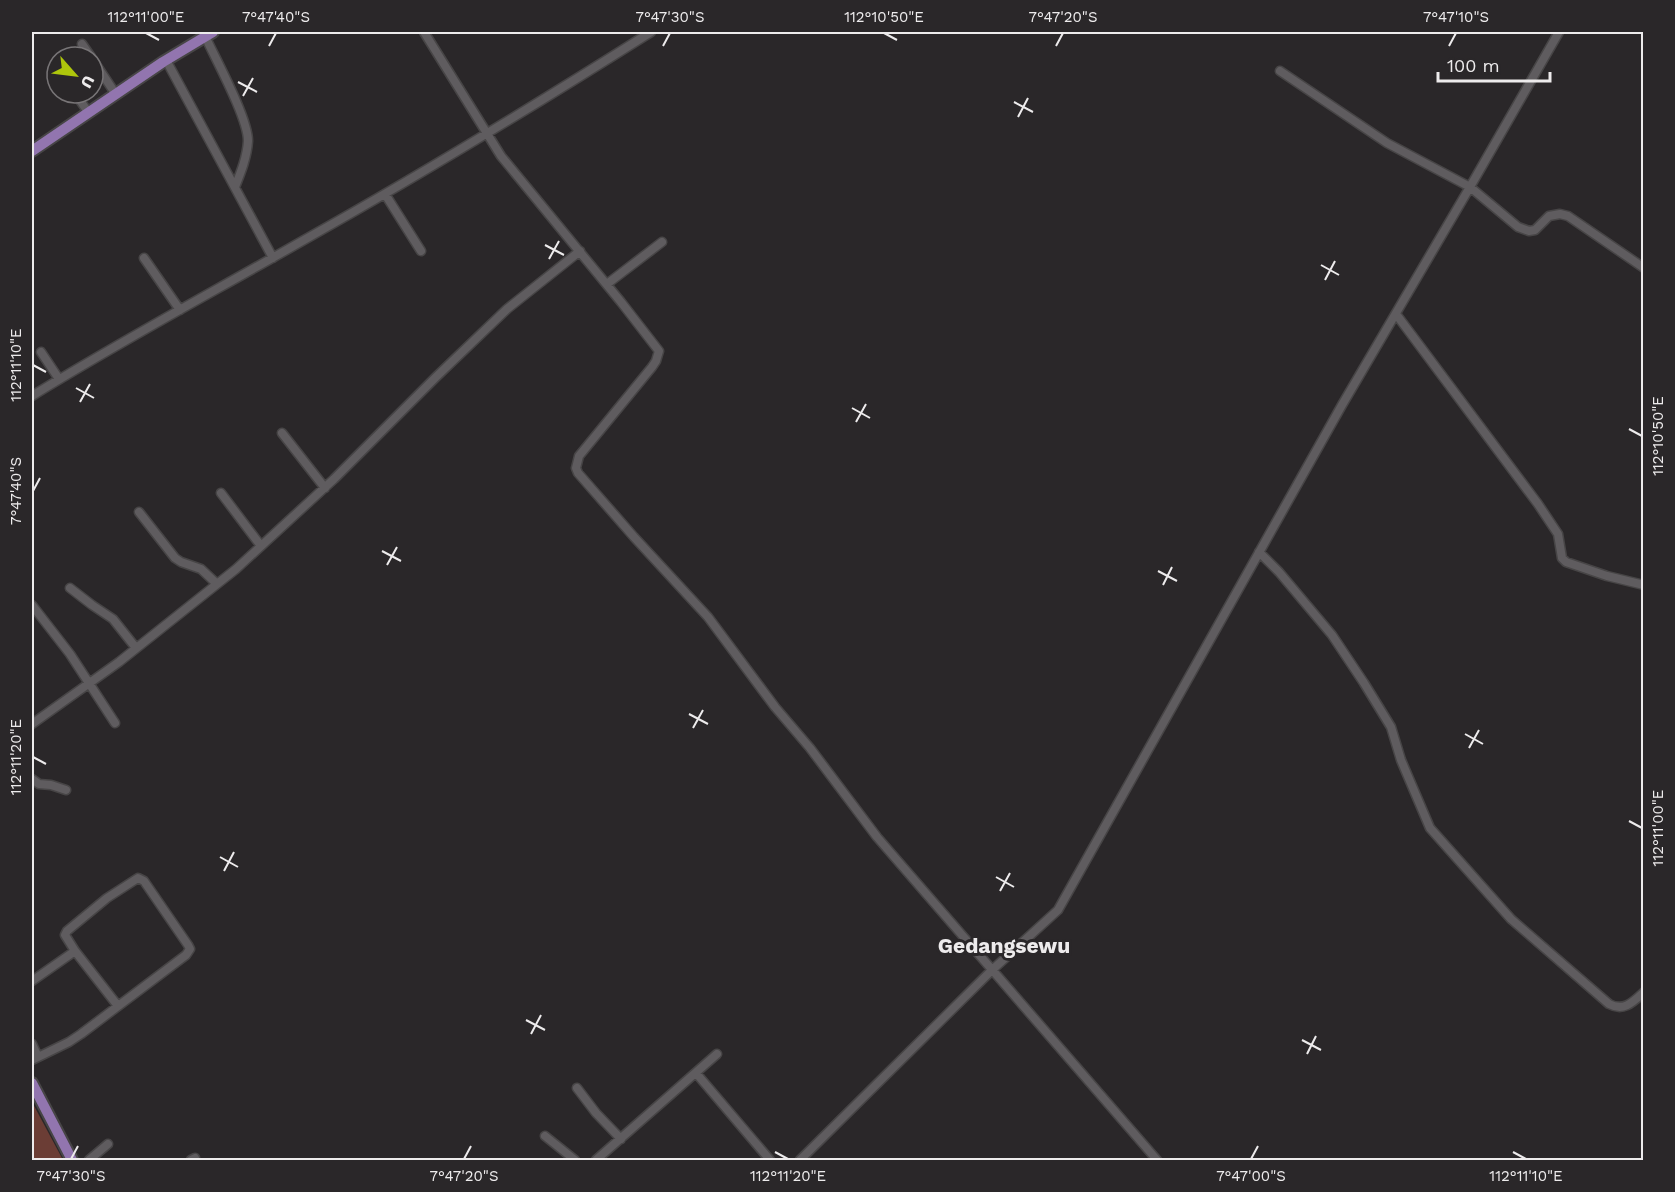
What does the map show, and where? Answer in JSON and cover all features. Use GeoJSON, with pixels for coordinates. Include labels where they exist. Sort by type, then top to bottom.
{"type":"FeatureCollection","features":[{"type":"Feature","properties":{"kind":"main road"},"geometry":{"type":"LineString","coordinates":[[32,151],[116,93],[209,34]]}},
{"type":"Feature","properties":{"kind":"main road"},"geometry":{"type":"LineString","coordinates":[[32,1083],[72,1161]]}},
{"type":"Feature","properties":{"kind":"street"},"geometry":{"type":"LineString","coordinates":[[424,32],[501,156],[659,351],[652,367],[579,456],[576,464],[578,473],[708,617],[877,837],[1157,1161]]}},
{"type":"Feature","properties":{"kind":"street"},"geometry":{"type":"LineString","coordinates":[[32,396],[92,358],[385,194],[487,134],[651,32]]}},
{"type":"Feature","properties":{"kind":"street"},"geometry":{"type":"LineString","coordinates":[[800,1161],[1058,909],[1342,405],[1558,32]]}},
{"type":"Feature","properties":{"kind":"street"},"geometry":{"type":"LineString","coordinates":[[209,34],[240,112],[248,139],[245,159],[236,187]]}},
{"type":"Feature","properties":{"kind":"street"},"geometry":{"type":"LineString","coordinates":[[166,60],[273,258]]}},
{"type":"Feature","properties":{"kind":"street"},"geometry":{"type":"LineString","coordinates":[[1280,71],[1387,143],[1470,187],[1518,228],[1535,230],[1549,216],[1560,213],[1579,222],[1644,268]]}},
{"type":"Feature","properties":{"kind":"street"},"geometry":{"type":"LineString","coordinates":[[105,77],[116,93]]}},
{"type":"Feature","properties":{"kind":"street"},"geometry":{"type":"LineString","coordinates":[[83,105],[88,112]]}},
{"type":"Feature","properties":{"kind":"street"},"geometry":{"type":"LineString","coordinates":[[385,194],[421,251]]}},
{"type":"Feature","properties":{"kind":"street"},"geometry":{"type":"LineString","coordinates":[[607,284],[662,242]]}},
{"type":"Feature","properties":{"kind":"street"},"geometry":{"type":"LineString","coordinates":[[32,723],[136,648],[236,569],[325,488],[507,309],[580,251]]}},
{"type":"Feature","properties":{"kind":"street"},"geometry":{"type":"LineString","coordinates":[[144,258],[180,310]]}},
{"type":"Feature","properties":{"kind":"street"},"geometry":{"type":"LineString","coordinates":[[1396,314],[1538,504],[1558,534],[1562,558],[1572,565],[1644,585]]}},
{"type":"Feature","properties":{"kind":"street"},"geometry":{"type":"LineString","coordinates":[[40,352],[59,379]]}},
{"type":"Feature","properties":{"kind":"street"},"geometry":{"type":"LineString","coordinates":[[282,432],[325,488]]}},
{"type":"Feature","properties":{"kind":"street"},"geometry":{"type":"LineString","coordinates":[[221,493],[261,546]]}},
{"type":"Feature","properties":{"kind":"street"},"geometry":{"type":"LineString","coordinates":[[139,512],[175,558],[201,569],[217,584]]}},
{"type":"Feature","properties":{"kind":"street"},"geometry":{"type":"LineString","coordinates":[[1259,552],[1279,572],[1332,635],[1364,683],[1391,727],[1401,760],[1425,819],[1437,837],[1511,919],[1609,1004],[1626,1007],[1644,992]]}},
{"type":"Feature","properties":{"kind":"street"},"geometry":{"type":"LineString","coordinates":[[70,588],[113,619],[136,648]]}},
{"type":"Feature","properties":{"kind":"street"},"geometry":{"type":"LineString","coordinates":[[32,605],[70,654],[115,723]]}},
{"type":"Feature","properties":{"kind":"street"},"geometry":{"type":"LineString","coordinates":[[32,779],[37,784],[51,785],[66,790]]}},
{"type":"Feature","properties":{"kind":"street"},"geometry":{"type":"LineString","coordinates":[[32,1044],[35,1059],[69,1042],[118,1006],[186,955],[190,949],[142,879],[136,879],[107,898],[65,935],[118,1006]]}},
{"type":"Feature","properties":{"kind":"street"},"geometry":{"type":"LineString","coordinates":[[32,981],[75,951]]}},
{"type":"Feature","properties":{"kind":"street"},"geometry":{"type":"LineString","coordinates":[[596,1161],[717,1054]]}},
{"type":"Feature","properties":{"kind":"street"},"geometry":{"type":"LineString","coordinates":[[696,1073],[770,1161]]}},
{"type":"Feature","properties":{"kind":"street"},"geometry":{"type":"LineString","coordinates":[[577,1088],[596,1113],[621,1139]]}},
{"type":"Feature","properties":{"kind":"street"},"geometry":{"type":"LineString","coordinates":[[545,1136],[575,1161]]}},
{"type":"Feature","properties":{"kind":"street"},"geometry":{"type":"LineString","coordinates":[[88,1161],[108,1144]]}},
{"type":"Feature","properties":{"kind":"shaded area"},"geometry":{"type":"Polygon","coordinates":[[[32,1102],[63,1160],[32,1160],[32,1102]]]}},
{"type":"Feature","properties":{"kind":"district","name":"Gedangsewu"},"geometry":{"type":"Point","coordinates":[1004,946]}}]}
